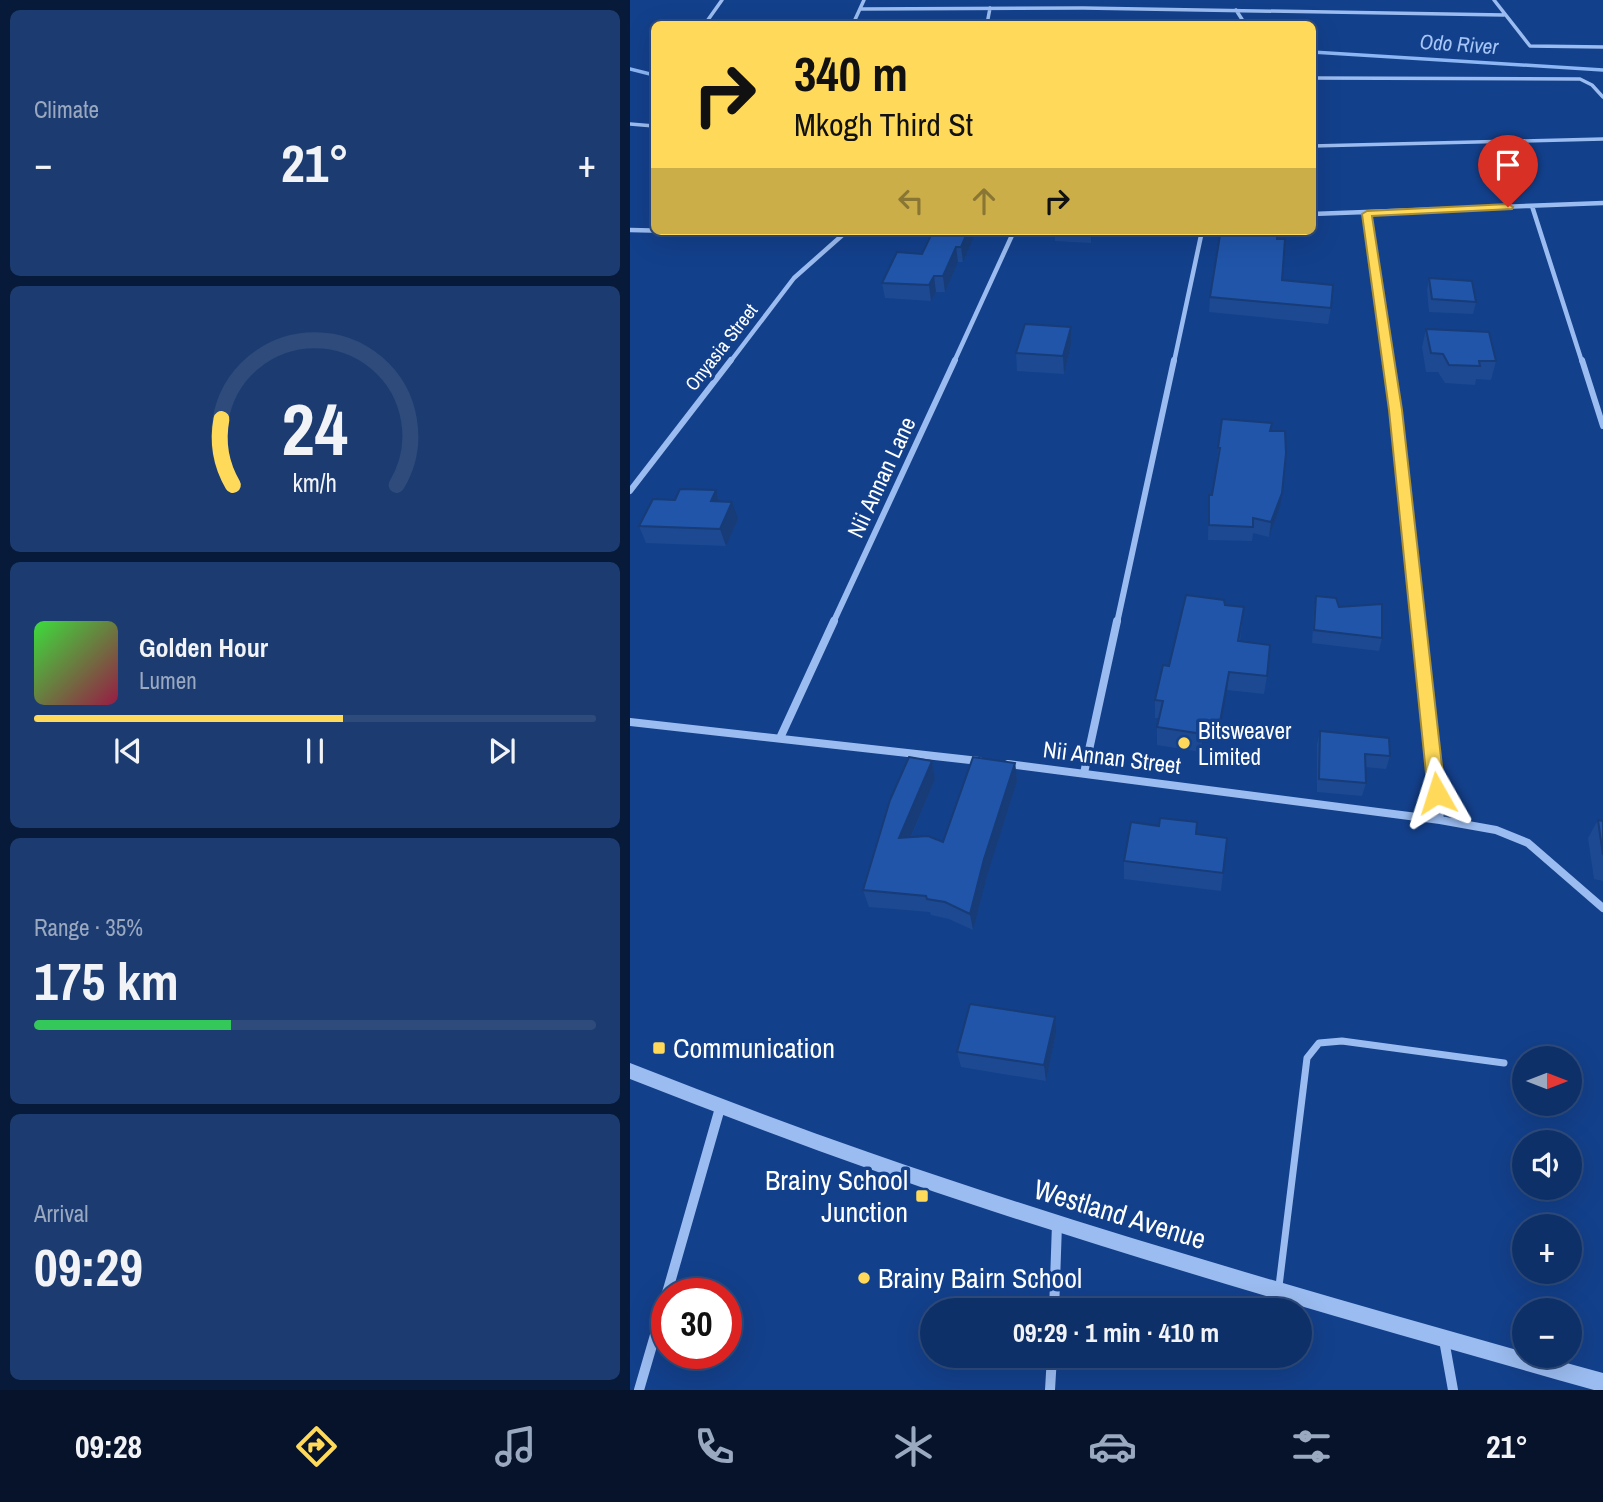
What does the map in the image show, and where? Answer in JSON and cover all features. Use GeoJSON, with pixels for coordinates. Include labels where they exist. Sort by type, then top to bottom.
{"type":"FeatureCollection","features":[{"type":"Feature","properties":{"kind":"street"},"geometry":{"type":"LineString","coordinates":[[707,21],[722,0]]}},
{"type":"Feature","properties":{"kind":"street"},"geometry":{"type":"LineString","coordinates":[[854,21],[864,0]]}},
{"type":"Feature","properties":{"kind":"street"},"geometry":{"type":"LineString","coordinates":[[1494,0],[1530,46],[1603,47]]}},
{"type":"Feature","properties":{"kind":"street"},"geometry":{"type":"LineString","coordinates":[[988,21],[990,8]]}},
{"type":"Feature","properties":{"kind":"street"},"geometry":{"type":"LineString","coordinates":[[860,9],[1236,10],[1504,15]]}},
{"type":"Feature","properties":{"kind":"street"},"geometry":{"type":"LineString","coordinates":[[1236,10],[1243,21]]}},
{"type":"Feature","properties":{"kind":"street"},"geometry":{"type":"LineString","coordinates":[[1316,78],[1580,79],[1592,85],[1603,97]]}},
{"type":"Feature","properties":{"kind":"street"},"geometry":{"type":"LineString","coordinates":[[630,124],[651,126]]}},
{"type":"Feature","properties":{"kind":"street"},"geometry":{"type":"LineString","coordinates":[[1316,146],[1603,139]]}},
{"type":"Feature","properties":{"kind":"street"},"geometry":{"type":"LineString","coordinates":[[1316,214],[1603,203]]}},
{"type":"Feature","properties":{"kind":"street"},"geometry":{"type":"LineString","coordinates":[[1532,206],[1603,426]]}},
{"type":"Feature","properties":{"kind":"street"},"geometry":{"type":"LineString","coordinates":[[1367,214],[1395,410],[1440,820]]}},
{"type":"Feature","properties":{"kind":"street"},"geometry":{"type":"LineString","coordinates":[[630,230],[651,230]]}},
{"type":"Feature","properties":{"kind":"street","name":"Onyasia Street"},"geometry":{"type":"LineString","coordinates":[[630,491],[794,278],[843,235]]}},
{"type":"Feature","properties":{"kind":"street","name":"Nii Annan Lane"},"geometry":{"type":"LineString","coordinates":[[780,738],[1012,235]]}},
{"type":"Feature","properties":{"kind":"street"},"geometry":{"type":"LineString","coordinates":[[1084,773],[1201,235]]}},
{"type":"Feature","properties":{"kind":"street"},"geometry":{"type":"LineString","coordinates":[[630,722],[987,762]]}},
{"type":"Feature","properties":{"kind":"street","name":"Nii Annan Street"},"geometry":{"type":"LineString","coordinates":[[1001,763],[1440,820],[1496,830],[1528,843],[1603,908]]}},
{"type":"Feature","properties":{"kind":"street","name":"Westland Avenue"},"geometry":{"type":"LineString","coordinates":[[630,1071],[720,1108],[1057,1223],[1603,1384]]}},
{"type":"Feature","properties":{"kind":"street"},"geometry":{"type":"LineString","coordinates":[[672,1278],[720,1108]]}},
{"type":"Feature","properties":{"kind":"street"},"geometry":{"type":"LineString","coordinates":[[1054,1298],[1057,1223]]}},
{"type":"Feature","properties":{"kind":"street"},"geometry":{"type":"LineString","coordinates":[[1444,1339],[1453,1390]]}},
{"type":"Feature","properties":{"kind":"street"},"geometry":{"type":"LineString","coordinates":[[639,1390],[651,1349]]}},
{"type":"Feature","properties":{"kind":"street"},"geometry":{"type":"LineString","coordinates":[[1050,1390],[1051,1368]]}},
{"type":"Feature","properties":{"kind":"lane"},"geometry":{"type":"LineString","coordinates":[[1278,1289],[1307,1058],[1319,1043],[1342,1041],[1504,1063]]}},
{"type":"Feature","properties":{"kind":"building"},"geometry":{"type":"Polygon","coordinates":[[[931,235],[966,235],[961,247],[956,247],[943,276],[934,276],[929,285],[882,283],[897,252],[922,254],[931,235]]]}},
{"type":"Feature","properties":{"kind":"building"},"geometry":{"type":"Polygon","coordinates":[[[1220,235],[1277,235],[1277,239],[1285,239],[1282,280],[1333,285],[1331,308],[1210,297],[1220,235]]]}},
{"type":"Feature","properties":{"kind":"building"},"geometry":{"type":"Polygon","coordinates":[[[1429,278],[1472,281],[1476,302],[1432,299],[1429,278]]]}},
{"type":"Feature","properties":{"kind":"building"},"geometry":{"type":"Polygon","coordinates":[[[1025,324],[1071,327],[1063,356],[1016,353],[1025,324]]]}},
{"type":"Feature","properties":{"kind":"building"},"geometry":{"type":"Polygon","coordinates":[[[1426,329],[1489,332],[1496,361],[1479,361],[1480,366],[1449,365],[1443,354],[1431,353],[1426,329]]]}},
{"type":"Feature","properties":{"kind":"building"},"geometry":{"type":"Polygon","coordinates":[[[1222,419],[1272,423],[1270,431],[1285,431],[1282,493],[1271,522],[1253,518],[1253,527],[1209,525],[1209,495],[1212,495],[1222,419]]]}},
{"type":"Feature","properties":{"kind":"building"},"geometry":{"type":"Polygon","coordinates":[[[680,489],[716,490],[711,501],[732,502],[720,529],[639,526],[653,499],[675,500],[680,489]]]}},
{"type":"Feature","properties":{"kind":"building"},"geometry":{"type":"Polygon","coordinates":[[[1186,595],[1224,600],[1225,605],[1244,607],[1238,641],[1270,645],[1267,676],[1229,672],[1220,722],[1205,721],[1203,734],[1157,727],[1163,701],[1155,700],[1163,665],[1169,666],[1186,595]]]}},
{"type":"Feature","properties":{"kind":"building"},"geometry":{"type":"Polygon","coordinates":[[[1316,596],[1336,598],[1339,607],[1382,604],[1382,638],[1314,630],[1316,596]]]}},
{"type":"Feature","properties":{"kind":"building"},"geometry":{"type":"Polygon","coordinates":[[[1320,731],[1389,738],[1390,756],[1365,754],[1366,783],[1319,779],[1320,731]]]}},
{"type":"Feature","properties":{"kind":"building"},"geometry":{"type":"Polygon","coordinates":[[[909,757],[932,761],[899,838],[928,836],[943,842],[973,757],[1015,763],[984,859],[970,914],[945,902],[927,899],[926,896],[863,890],[890,800],[909,757]]]}},
{"type":"Feature","properties":{"kind":"building"},"geometry":{"type":"Polygon","coordinates":[[[1160,818],[1197,822],[1196,834],[1227,838],[1223,873],[1124,861],[1131,822],[1159,826],[1160,818]]]}},
{"type":"Feature","properties":{"kind":"building"},"geometry":{"type":"Polygon","coordinates":[[[1598,820],[1603,821],[1603,855],[1598,820]]]}},
{"type":"Feature","properties":{"kind":"building"},"geometry":{"type":"Polygon","coordinates":[[[970,1004],[1055,1017],[1044,1065],[957,1052],[970,1004]]]}},
{"type":"Feature","properties":{"kind":"waterway","name":"Odo River"},"geometry":{"type":"LineString","coordinates":[[1316,52],[1603,70]]}},
{"type":"Feature","properties":{"kind":"waterway","name":"Odo River"},"geometry":{"type":"LineString","coordinates":[[630,69],[651,74]]}},
{"type":"Feature","properties":{"kind":"place","name":"Bitsweaver Limited"},"geometry":{"type":"Point","coordinates":[1184,743]}},
{"type":"Feature","properties":{"kind":"place","name":"Communication"},"geometry":{"type":"Point","coordinates":[659,1048]}},
{"type":"Feature","properties":{"kind":"place","name":"Brainy School Junction"},"geometry":{"type":"Point","coordinates":[922,1196]}},
{"type":"Feature","properties":{"kind":"place","name":"Brainy Bairn School"},"geometry":{"type":"Point","coordinates":[864,1278]}},
{"type":"Feature","properties":{"kind":"route"},"geometry":{"type":"LineString","coordinates":[[1437,793],[1395,410],[1367,214],[1508,207]]}}]}
